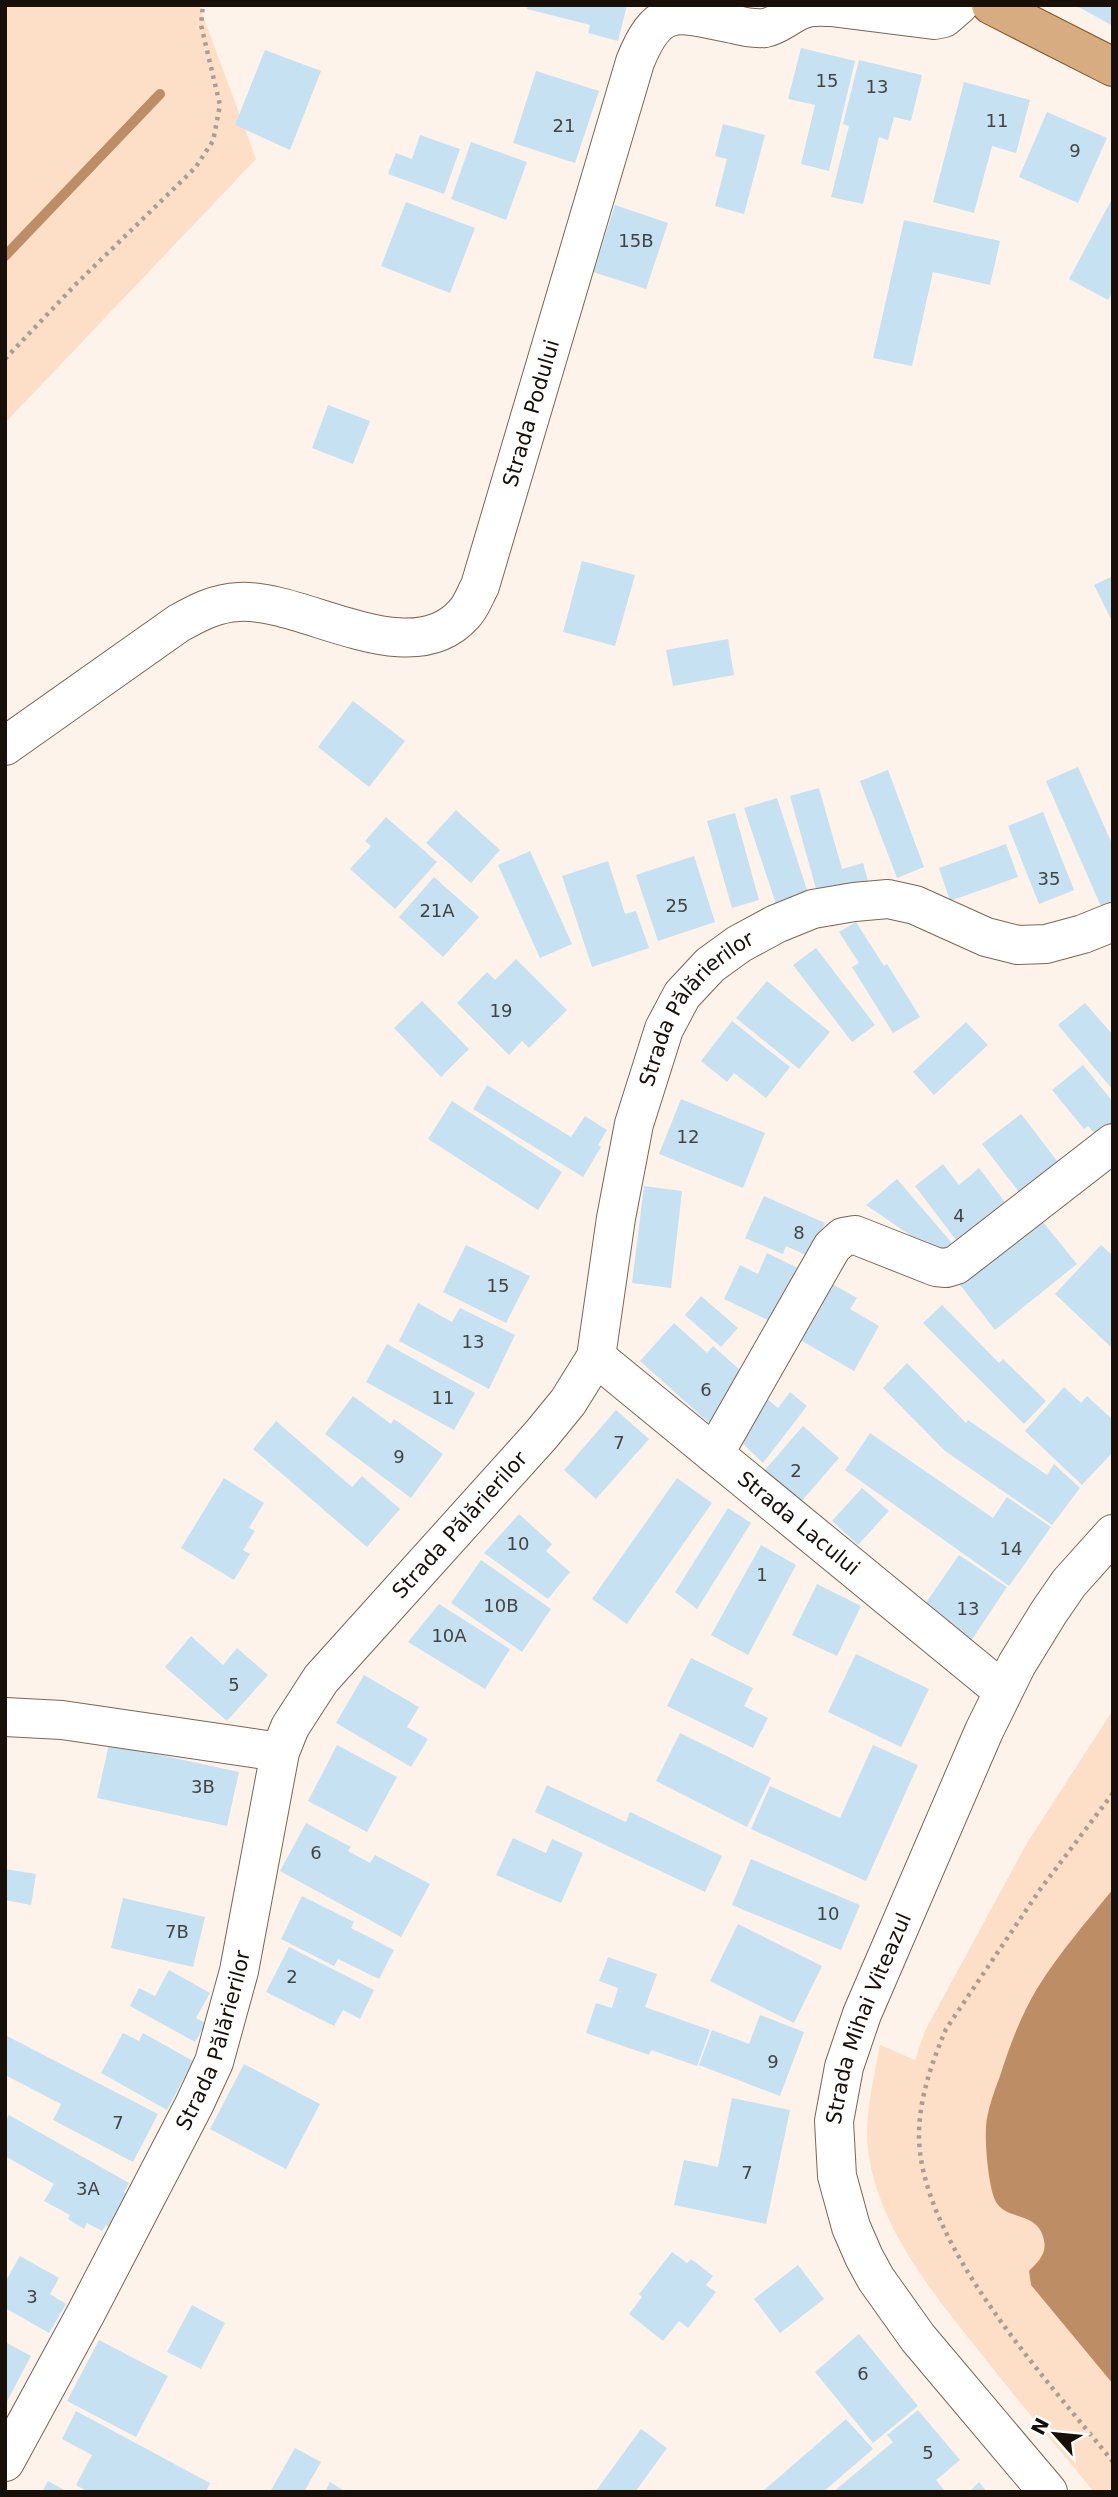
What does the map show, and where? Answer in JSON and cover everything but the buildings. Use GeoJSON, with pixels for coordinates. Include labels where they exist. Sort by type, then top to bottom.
{"type":"FeatureCollection","features":[{"type":"Feature","properties":{"kind":"main road"},"geometry":{"type":"LineString","coordinates":[[991,5],[1113,67]]}},
{"type":"Feature","properties":{"kind":"street","name":"Strada Podului"},"geometry":{"type":"LineString","coordinates":[[5,746],[179,623],[218,604],[260,602],[365,632],[393,636],[420,636],[442,631],[453,623],[464,614],[480,586],[635,62],[643,41],[656,24],[671,17],[688,15],[752,28],[767,28],[802,9],[814,7],[934,20],[944,18],[959,5]]}},
{"type":"Feature","properties":{"kind":"street","name":"Strada Pălărierilor"},"geometry":{"type":"LineString","coordinates":[[5,2462],[86,2313],[214,2062],[239,1971],[280,1752],[290,1727],[321,1679],[541,1435],[568,1402],[596,1357],[618,1204],[634,1124],[664,1029],[682,995],[710,965],[739,944],[776,924],[813,909],[854,902],[888,899],[915,905],[986,937],[1018,945],[1046,944],[1113,922]]}},
{"type":"Feature","properties":{"kind":"street"},"geometry":{"type":"LineString","coordinates":[[714,1454],[832,1248],[843,1237],[855,1235],[936,1267],[956,1265],[1113,1143]]}},
{"type":"Feature","properties":{"kind":"street","name":"Strada Lacului"},"geometry":{"type":"LineString","coordinates":[[596,1357],[1003,1691]]}},
{"type":"Feature","properties":{"kind":"street","name":"Strada Mihai Viteazul"},"geometry":{"type":"LineString","coordinates":[[1048,2492],[918,2338],[876,2279],[851,2227],[837,2176],[834,2121],[844,2067],[862,2014],[1003,1691],[1031,1639],[1062,1592],[1113,1534]]}},
{"type":"Feature","properties":{"kind":"street"},"geometry":{"type":"LineString","coordinates":[[5,1717],[62,1720],[280,1752]]}},
{"type":"Feature","properties":{"kind":"path"},"geometry":{"type":"LineString","coordinates":[[5,359],[77,283],[195,168],[213,141],[220,105],[201,25],[203,5]]}},
{"type":"Feature","properties":{"kind":"path"},"geometry":{"type":"LineString","coordinates":[[1113,1793],[1039,1891],[946,2029],[922,2096],[919,2133],[922,2168],[933,2205],[971,2277],[1009,2331],[1113,2462]]}},
{"type":"Feature","properties":{"kind":"shaded area"},"geometry":{"type":"Polygon","coordinates":[[[5,5],[199,5],[256,159],[5,423],[5,5]]]}},
{"type":"Feature","properties":{"kind":"shaded area"},"geometry":{"type":"Polygon","coordinates":[[[1113,1710],[1113,2492],[1094,2492],[965,2333],[912,2260],[896,2234],[874,2179],[868,2150],[867,2124],[880,2045],[915,2060],[925,2031],[1027,1843],[1113,1710]]]}},
{"type":"Feature","properties":{"kind":"shaded area"},"geometry":{"type":"Polygon","coordinates":[[[1113,1889],[1113,2384],[1031,2285],[1029,2271],[1043,2254],[1044,2240],[1036,2224],[1007,2212],[996,2202],[989,2176],[986,2127],[993,2095],[1026,2008],[1055,1961],[1113,1889]]]}},
{"type":"Feature","properties":{"kind":"waterway"},"geometry":{"type":"LineString","coordinates":[[5,256],[160,94]]}}]}
